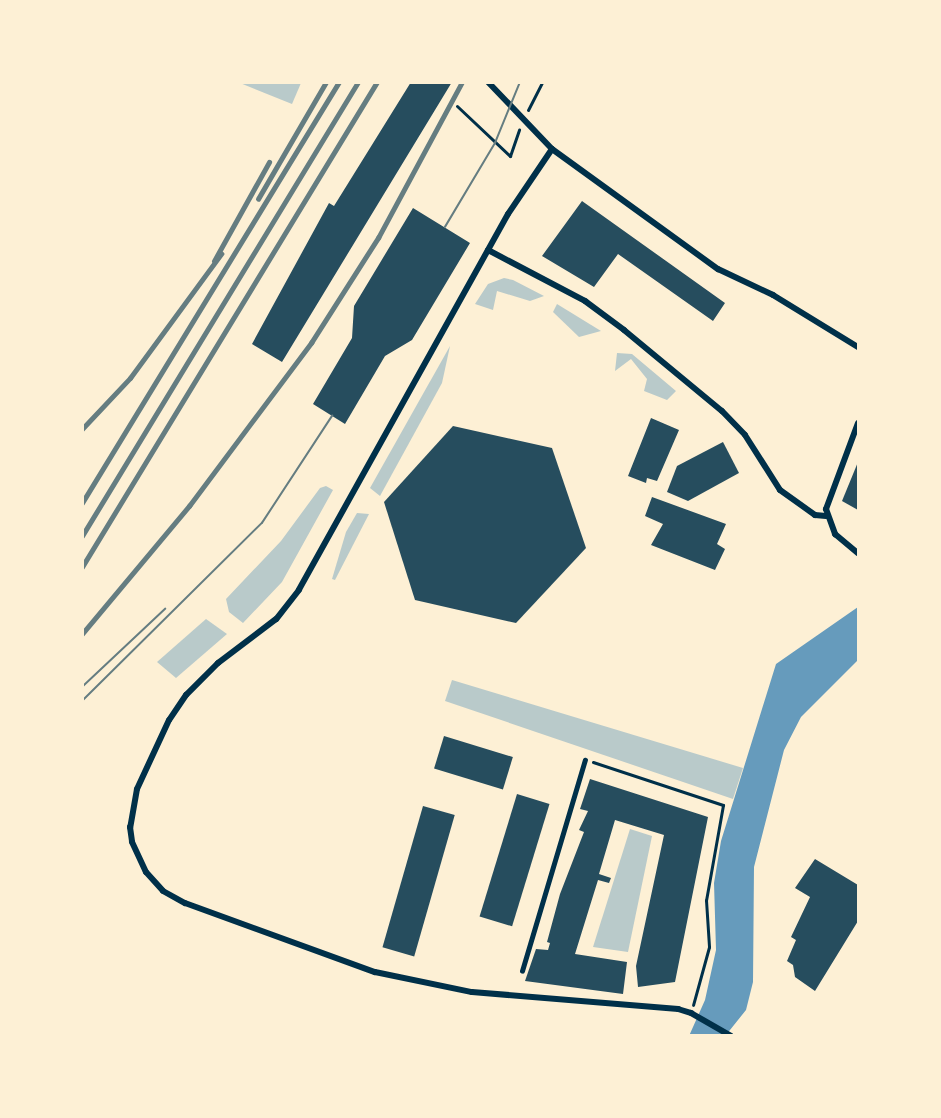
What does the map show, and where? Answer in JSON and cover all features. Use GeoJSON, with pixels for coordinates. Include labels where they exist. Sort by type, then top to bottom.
{"type":"FeatureCollection","features":[{"type":"Feature","properties":{"kind":"street"},"geometry":{"type":"LineString","coordinates":[[488,82],[552,148],[718,269],[773,295],[858,347]]}},
{"type":"Feature","properties":{"kind":"street"},"geometry":{"type":"LineString","coordinates":[[552,148],[488,250],[299,590],[276,619],[218,663],[186,695],[154,748],[137,789],[130,827],[132,842],[146,872],[163,891],[201,910],[343,961],[430,985],[691,1012],[731,1035]]}},
{"type":"Feature","properties":{"kind":"street"},"geometry":{"type":"LineString","coordinates":[[488,250],[585,301],[624,330],[722,411],[745,435],[780,490],[815,515],[826,516]]}},
{"type":"Feature","properties":{"kind":"street"},"geometry":{"type":"LineString","coordinates":[[858,423],[827,500],[826,516],[835,534],[858,553]]}},
{"type":"Feature","properties":{"kind":"lane"},"geometry":{"type":"LineString","coordinates":[[522,971],[585,760]]}},
{"type":"Feature","properties":{"kind":"path"},"geometry":{"type":"LineString","coordinates":[[531,105],[542,82]]}},
{"type":"Feature","properties":{"kind":"path"},"geometry":{"type":"LineString","coordinates":[[457,106],[510,156],[520,126]]}},
{"type":"Feature","properties":{"kind":"path"},"geometry":{"type":"LineString","coordinates":[[585,760],[723,805],[706,900],[709,946],[694,999]]}},
{"type":"Feature","properties":{"kind":"shaded area"},"geometry":{"type":"Polygon","coordinates":[[[240,83],[301,83],[292,104],[240,83]]]}},
{"type":"Feature","properties":{"kind":"shaded area"},"geometry":{"type":"Polygon","coordinates":[[[504,278],[513,280],[544,296],[530,301],[497,291],[493,310],[475,304],[488,284],[504,278]]]}},
{"type":"Feature","properties":{"kind":"shaded area"},"geometry":{"type":"Polygon","coordinates":[[[557,304],[601,331],[579,337],[553,312],[557,304]]]}},
{"type":"Feature","properties":{"kind":"shaded area"},"geometry":{"type":"Polygon","coordinates":[[[450,346],[442,383],[380,496],[370,488],[450,346]]]}},
{"type":"Feature","properties":{"kind":"shaded area"},"geometry":{"type":"Polygon","coordinates":[[[617,353],[632,354],[676,391],[667,400],[644,391],[647,379],[631,359],[615,371],[617,353]]]}},
{"type":"Feature","properties":{"kind":"shaded area"},"geometry":{"type":"Polygon","coordinates":[[[326,486],[333,490],[282,582],[243,623],[229,612],[226,599],[281,541],[320,488],[326,486]]]}},
{"type":"Feature","properties":{"kind":"shaded area"},"geometry":{"type":"Polygon","coordinates":[[[357,513],[369,514],[335,580],[332,579],[346,532],[357,513]]]}},
{"type":"Feature","properties":{"kind":"shaded area"},"geometry":{"type":"Polygon","coordinates":[[[206,619],[227,634],[176,678],[157,662],[206,619]]]}},
{"type":"Feature","properties":{"kind":"shaded area"},"geometry":{"type":"Polygon","coordinates":[[[452,680],[743,768],[733,799],[445,701],[452,680]]]}},
{"type":"Feature","properties":{"kind":"shaded area"},"geometry":{"type":"Polygon","coordinates":[[[630,829],[652,836],[628,952],[593,947],[630,829]]]}},
{"type":"Feature","properties":{"kind":"water"},"geometry":{"type":"Polygon","coordinates":[[[858,607],[858,660],[801,717],[784,750],[754,867],[753,982],[746,1010],[726,1035],[689,1036],[705,1000],[716,950],[714,883],[721,841],[776,664],[858,607]]]}},
{"type":"Feature","properties":{"kind":"building"},"geometry":{"type":"Polygon","coordinates":[[[411,82],[452,82],[282,362],[252,344],[329,203],[334,206],[411,82]]]}},
{"type":"Feature","properties":{"kind":"building"},"geometry":{"type":"Polygon","coordinates":[[[582,201],[725,303],[713,321],[618,254],[594,287],[542,256],[582,201]]]}},
{"type":"Feature","properties":{"kind":"building"},"geometry":{"type":"Polygon","coordinates":[[[413,208],[470,243],[412,340],[385,356],[345,424],[313,404],[352,338],[354,306],[413,208]]]}},
{"type":"Feature","properties":{"kind":"building"},"geometry":{"type":"Polygon","coordinates":[[[651,418],[679,430],[657,481],[647,478],[646,483],[628,476],[651,418]]]}},
{"type":"Feature","properties":{"kind":"building"},"geometry":{"type":"Polygon","coordinates":[[[453,426],[552,448],[586,548],[516,623],[415,600],[384,502],[453,426]]]}},
{"type":"Feature","properties":{"kind":"building"},"geometry":{"type":"Polygon","coordinates":[[[723,442],[739,473],[688,501],[667,492],[677,466],[723,442]]]}},
{"type":"Feature","properties":{"kind":"building"},"geometry":{"type":"Polygon","coordinates":[[[858,462],[858,510],[842,501],[858,462]]]}},
{"type":"Feature","properties":{"kind":"building"},"geometry":{"type":"Polygon","coordinates":[[[652,497],[726,524],[717,544],[725,549],[715,570],[651,545],[663,524],[645,516],[652,497]]]}},
{"type":"Feature","properties":{"kind":"building"},"geometry":{"type":"Polygon","coordinates":[[[444,736],[513,757],[503,790],[434,769],[444,736]]]}},
{"type":"Feature","properties":{"kind":"building"},"geometry":{"type":"Polygon","coordinates":[[[590,779],[708,817],[675,982],[638,987],[636,966],[664,835],[615,820],[599,874],[611,878],[609,883],[598,880],[575,954],[627,962],[623,994],[525,981],[536,949],[548,950],[550,943],[547,942],[560,894],[584,832],[579,830],[588,811],[580,809],[590,779]]]}},
{"type":"Feature","properties":{"kind":"building"},"geometry":{"type":"Polygon","coordinates":[[[517,794],[550,804],[512,926],[480,916],[517,794]]]}},
{"type":"Feature","properties":{"kind":"building"},"geometry":{"type":"Polygon","coordinates":[[[423,806],[455,815],[414,956],[382,947],[423,806]]]}},
{"type":"Feature","properties":{"kind":"building"},"geometry":{"type":"Polygon","coordinates":[[[815,859],[858,885],[858,921],[815,991],[795,977],[793,965],[787,961],[796,940],[791,937],[810,897],[795,888],[815,859]]]}},
{"type":"Feature","properties":{"kind":"tram line"},"geometry":{"type":"LineString","coordinates":[[445,227],[495,143],[520,82]]}},
{"type":"Feature","properties":{"kind":"tram line"},"geometry":{"type":"LineString","coordinates":[[82,701],[262,523],[332,416]]}},
{"type":"Feature","properties":{"kind":"tram line"},"geometry":{"type":"LineString","coordinates":[[82,687],[165,609]]}},
{"type":"Feature","properties":{"kind":"railway"},"geometry":{"type":"LineString","coordinates":[[258,199],[326,82]]}},
{"type":"Feature","properties":{"kind":"railway"},"geometry":{"type":"LineString","coordinates":[[82,503],[339,82]]}},
{"type":"Feature","properties":{"kind":"railway"},"geometry":{"type":"LineString","coordinates":[[82,536],[358,82]]}},
{"type":"Feature","properties":{"kind":"railway"},"geometry":{"type":"LineString","coordinates":[[82,567],[377,82]]}},
{"type":"Feature","properties":{"kind":"railway"},"geometry":{"type":"LineString","coordinates":[[82,634],[189,506],[311,343],[378,238],[462,82]]}},
{"type":"Feature","properties":{"kind":"railway"},"geometry":{"type":"LineString","coordinates":[[214,261],[269,162]]}},
{"type":"Feature","properties":{"kind":"railway"},"geometry":{"type":"LineString","coordinates":[[82,429],[130,378],[221,254]]}}]}
